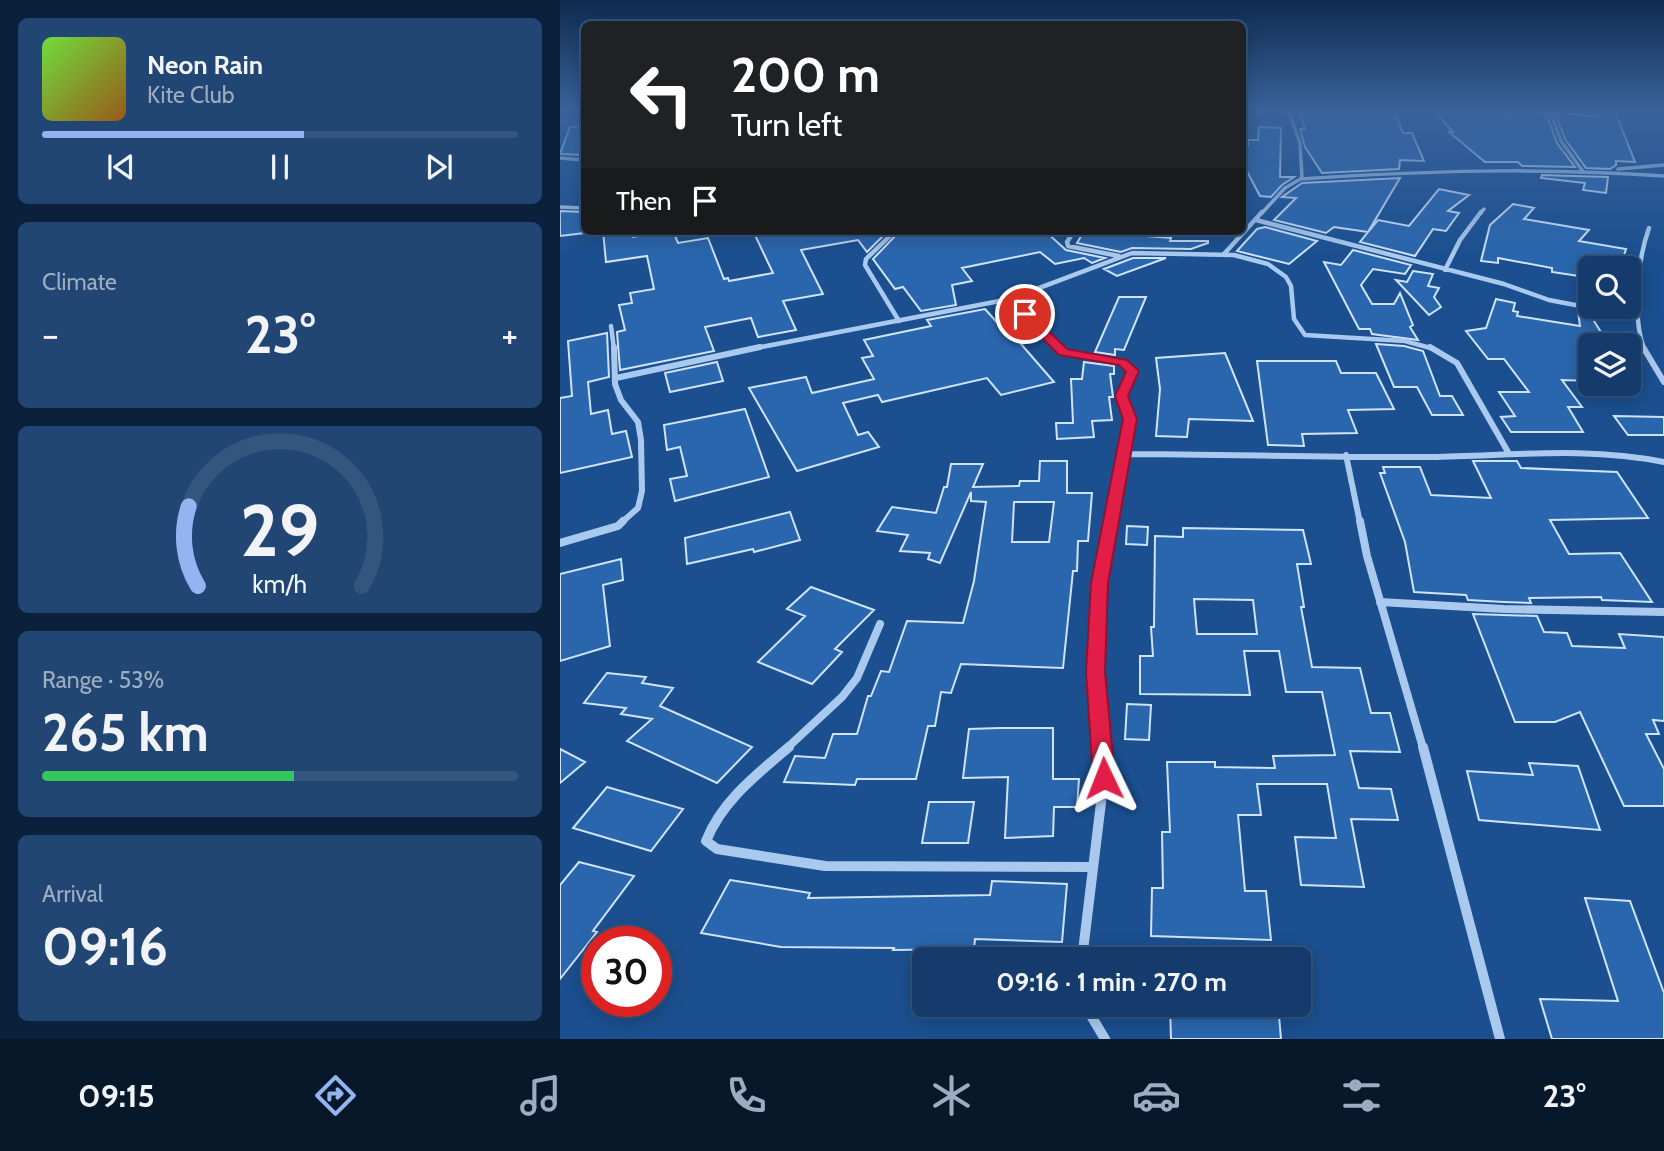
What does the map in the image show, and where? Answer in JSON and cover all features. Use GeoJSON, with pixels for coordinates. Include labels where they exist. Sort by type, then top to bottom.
{"type":"FeatureCollection","features":[{"type":"Feature","properties":{"kind":"street"},"geometry":{"type":"LineString","coordinates":[[1300,179],[1301,157]]}},
{"type":"Feature","properties":{"kind":"street"},"geometry":{"type":"LineString","coordinates":[[1573,157],[1582,170]]}},
{"type":"Feature","properties":{"kind":"street"},"geometry":{"type":"LineString","coordinates":[[560,158],[581,160]]}},
{"type":"Feature","properties":{"kind":"street"},"geometry":{"type":"LineString","coordinates":[[1246,231],[1285,188],[1300,179],[1430,171],[1603,170],[1664,165]]}},
{"type":"Feature","properties":{"kind":"street"},"geometry":{"type":"LineString","coordinates":[[1603,170],[1664,176]]}},
{"type":"Feature","properties":{"kind":"street"},"geometry":{"type":"LineString","coordinates":[[560,207],[581,208]]}},
{"type":"Feature","properties":{"kind":"street"},"geometry":{"type":"LineString","coordinates":[[1445,270],[1460,240],[1485,209]]}},
{"type":"Feature","properties":{"kind":"street"},"geometry":{"type":"LineString","coordinates":[[1256,220],[1578,306]]}},
{"type":"Feature","properties":{"kind":"street"},"geometry":{"type":"LineString","coordinates":[[1640,256],[1648,228]]}},
{"type":"Feature","properties":{"kind":"street"},"geometry":{"type":"LineString","coordinates":[[891,235],[866,259],[865,265],[899,321]]}},
{"type":"Feature","properties":{"kind":"street"},"geometry":{"type":"LineString","coordinates":[[1071,235],[1067,242],[1068,246],[1119,256],[1224,254],[1262,262],[1282,274],[1291,285],[1294,323],[1296,329],[1305,335],[1419,343],[1447,354],[1457,363],[1508,453]]}},
{"type":"Feature","properties":{"kind":"street"},"geometry":{"type":"LineString","coordinates":[[1224,254],[1242,235]]}},
{"type":"Feature","properties":{"kind":"street"},"geometry":{"type":"LineString","coordinates":[[616,379],[667,365],[1010,299],[1029,294],[1119,256]]}},
{"type":"Feature","properties":{"kind":"street"},"geometry":{"type":"LineString","coordinates":[[1010,299],[1063,352],[1107,358],[1130,367],[1132,375],[1122,396],[1130,419],[1100,583],[1096,672],[1104,778],[1083,947]]}},
{"type":"Feature","properties":{"kind":"street"},"geometry":{"type":"LineString","coordinates":[[1638,319],[1638,332],[1646,356],[1664,382]]}},
{"type":"Feature","properties":{"kind":"street"},"geometry":{"type":"LineString","coordinates":[[560,543],[618,526],[638,508],[642,491],[641,440],[638,422],[621,400],[616,379],[611,327]]}},
{"type":"Feature","properties":{"kind":"street"},"geometry":{"type":"LineString","coordinates":[[1123,454],[1434,457],[1594,452],[1664,462]]}},
{"type":"Feature","properties":{"kind":"street"},"geometry":{"type":"LineString","coordinates":[[1346,455],[1367,556],[1447,830],[1500,1039]]}},
{"type":"Feature","properties":{"kind":"street"},"geometry":{"type":"LineString","coordinates":[[1380,602],[1504,609],[1664,612]]}},
{"type":"Feature","properties":{"kind":"street"},"geometry":{"type":"LineString","coordinates":[[880,624],[858,678],[810,731],[733,797],[708,832],[706,841],[717,849],[825,866],[1093,867]]}},
{"type":"Feature","properties":{"kind":"street"},"geometry":{"type":"LineString","coordinates":[[1092,1017],[1105,1039]]}},
{"type":"Feature","properties":{"kind":"building"},"geometry":{"type":"Polygon","coordinates":[[[1246,157],[1280,157],[1280,177],[1294,177],[1271,197],[1260,196],[1246,170],[1246,157]]]}},
{"type":"Feature","properties":{"kind":"building"},"geometry":{"type":"Polygon","coordinates":[[[1312,157],[1422,157],[1424,161],[1400,160],[1399,169],[1322,173],[1312,157]]]}},
{"type":"Feature","properties":{"kind":"building"},"geometry":{"type":"Polygon","coordinates":[[[1480,157],[1568,157],[1575,167],[1522,166],[1518,162],[1485,162],[1480,157]]]}},
{"type":"Feature","properties":{"kind":"building"},"geometry":{"type":"Polygon","coordinates":[[[1578,157],[1633,157],[1635,162],[1616,161],[1616,165],[1610,169],[1586,168],[1578,157]]]}},
{"type":"Feature","properties":{"kind":"building"},"geometry":{"type":"Polygon","coordinates":[[[1542,175],[1608,177],[1606,193],[1583,190],[1585,183],[1541,178],[1542,175]]]}},
{"type":"Feature","properties":{"kind":"building"},"geometry":{"type":"Polygon","coordinates":[[[1400,178],[1368,232],[1334,227],[1326,233],[1274,220],[1296,198],[1282,197],[1302,183],[1400,178]]]}},
{"type":"Feature","properties":{"kind":"building"},"geometry":{"type":"Polygon","coordinates":[[[1439,189],[1469,195],[1448,211],[1459,213],[1446,231],[1433,229],[1415,256],[1360,242],[1378,220],[1409,226],[1439,189]]]}},
{"type":"Feature","properties":{"kind":"building"},"geometry":{"type":"Polygon","coordinates":[[[1513,204],[1534,208],[1524,219],[1589,230],[1579,241],[1626,249],[1624,256],[1578,256],[1578,276],[1498,258],[1498,263],[1481,261],[1490,225],[1513,204]]]}},
{"type":"Feature","properties":{"kind":"building"},"geometry":{"type":"Polygon","coordinates":[[[560,211],[581,212],[581,233],[560,236],[560,211]]]}},
{"type":"Feature","properties":{"kind":"building"},"geometry":{"type":"Polygon","coordinates":[[[1265,227],[1317,241],[1289,264],[1237,251],[1257,229],[1265,227]]]}},
{"type":"Feature","properties":{"kind":"building"},"geometry":{"type":"Polygon","coordinates":[[[603,235],[675,235],[678,243],[708,238],[724,279],[728,278],[729,281],[773,273],[755,235],[884,235],[867,252],[858,240],[801,250],[823,294],[783,301],[796,330],[758,337],[751,318],[705,327],[714,351],[620,370],[617,332],[625,330],[619,305],[632,303],[630,293],[654,289],[647,256],[606,262],[603,235]]]}},
{"type":"Feature","properties":{"kind":"building"},"geometry":{"type":"Polygon","coordinates":[[[896,235],[1049,235],[1066,250],[1105,258],[1092,263],[1084,258],[1055,264],[1040,252],[962,268],[972,281],[952,285],[956,305],[921,311],[903,287],[895,289],[873,259],[896,235]]]}},
{"type":"Feature","properties":{"kind":"building"},"geometry":{"type":"Polygon","coordinates":[[[1082,235],[1134,235],[1171,238],[1170,241],[1208,241],[1191,249],[1132,248],[1121,252],[1077,243],[1082,235]]]}},
{"type":"Feature","properties":{"kind":"building"},"geometry":{"type":"Polygon","coordinates":[[[1353,250],[1411,265],[1405,274],[1373,269],[1361,285],[1372,304],[1394,304],[1400,293],[1413,325],[1410,327],[1418,340],[1372,334],[1370,329],[1359,329],[1324,262],[1341,265],[1353,250]]]}},
{"type":"Feature","properties":{"kind":"building"},"geometry":{"type":"Polygon","coordinates":[[[1133,258],[1166,258],[1117,276],[1104,269],[1133,258]]]}},
{"type":"Feature","properties":{"kind":"building"},"geometry":{"type":"Polygon","coordinates":[[[1413,271],[1433,274],[1428,286],[1439,288],[1434,297],[1441,307],[1429,315],[1396,280],[1407,282],[1413,271]]]}},
{"type":"Feature","properties":{"kind":"building"},"geometry":{"type":"Polygon","coordinates":[[[1119,297],[1146,297],[1124,350],[1115,349],[1115,355],[1095,352],[1119,297]]]}},
{"type":"Feature","properties":{"kind":"building"},"geometry":{"type":"Polygon","coordinates":[[[1496,299],[1515,303],[1513,311],[1518,312],[1517,316],[1580,326],[1579,319],[1593,319],[1602,333],[1578,333],[1578,381],[1562,380],[1582,407],[1568,407],[1583,432],[1511,432],[1501,417],[1515,416],[1499,392],[1529,392],[1504,359],[1488,359],[1466,331],[1486,328],[1496,299]]]}},
{"type":"Feature","properties":{"kind":"building"},"geometry":{"type":"Polygon","coordinates":[[[985,309],[1003,329],[1014,326],[1029,342],[1021,344],[1054,382],[1001,395],[987,378],[882,402],[878,395],[843,403],[858,435],[868,432],[879,447],[797,471],[749,388],[806,377],[812,393],[874,379],[862,358],[873,356],[864,340],[931,326],[927,320],[985,309]]]}},
{"type":"Feature","properties":{"kind":"building"},"geometry":{"type":"Polygon","coordinates":[[[607,333],[609,377],[588,382],[591,414],[608,410],[612,434],[626,431],[632,457],[560,473],[560,398],[572,396],[568,341],[607,333]]]}},
{"type":"Feature","properties":{"kind":"building"},"geometry":{"type":"Polygon","coordinates":[[[1376,344],[1404,346],[1423,351],[1440,396],[1452,396],[1463,415],[1432,415],[1417,387],[1394,387],[1376,344]]]}},
{"type":"Feature","properties":{"kind":"building"},"geometry":{"type":"Polygon","coordinates":[[[1225,353],[1253,421],[1189,419],[1187,437],[1156,436],[1160,389],[1156,358],[1225,353]]]}},
{"type":"Feature","properties":{"kind":"building"},"geometry":{"type":"Polygon","coordinates":[[[1257,361],[1336,361],[1341,373],[1376,373],[1394,409],[1348,410],[1357,433],[1302,434],[1304,446],[1268,445],[1257,361]]]}},
{"type":"Feature","properties":{"kind":"building"},"geometry":{"type":"Polygon","coordinates":[[[717,362],[723,381],[670,392],[665,373],[717,362]]]}},
{"type":"Feature","properties":{"kind":"building"},"geometry":{"type":"Polygon","coordinates":[[[1084,362],[1114,366],[1114,374],[1110,374],[1113,397],[1109,397],[1112,420],[1092,421],[1094,437],[1057,439],[1056,423],[1073,423],[1071,379],[1082,379],[1084,362]]]}},
{"type":"Feature","properties":{"kind":"building"},"geometry":{"type":"Polygon","coordinates":[[[745,409],[769,477],[675,501],[670,479],[687,476],[680,447],[667,450],[664,425],[745,409]]]}},
{"type":"Feature","properties":{"kind":"building"},"geometry":{"type":"Polygon","coordinates":[[[1614,416],[1664,417],[1664,435],[1628,435],[1614,416]]]}},
{"type":"Feature","properties":{"kind":"building"},"geometry":{"type":"Polygon","coordinates":[[[1040,461],[1067,461],[1067,493],[1092,493],[1088,541],[1078,541],[1077,571],[1073,571],[1063,668],[961,664],[951,693],[941,692],[935,726],[928,726],[916,779],[857,779],[855,785],[784,782],[795,756],[825,758],[833,734],[857,734],[868,696],[871,696],[881,671],[889,672],[907,621],[963,623],[974,581],[986,502],[971,501],[971,492],[940,563],[928,559],[930,553],[900,551],[908,535],[877,531],[892,507],[936,513],[944,487],[947,487],[951,464],[983,464],[973,487],[1019,486],[1020,481],[1039,481],[1040,461]],[[1014,502],[1012,542],[1049,542],[1054,502],[1014,502]]]}},
{"type":"Feature","properties":{"kind":"building"},"geometry":{"type":"Polygon","coordinates":[[[1473,461],[1517,461],[1521,468],[1617,472],[1648,518],[1550,520],[1569,554],[1620,553],[1652,602],[1602,600],[1601,597],[1529,598],[1531,603],[1504,602],[1468,600],[1466,595],[1414,592],[1405,542],[1380,473],[1385,473],[1383,467],[1420,467],[1431,495],[1491,498],[1473,461]]]}},
{"type":"Feature","properties":{"kind":"building"},"geometry":{"type":"Polygon","coordinates":[[[790,512],[800,540],[754,552],[753,549],[687,564],[685,538],[790,512]]]}},
{"type":"Feature","properties":{"kind":"building"},"geometry":{"type":"Polygon","coordinates":[[[1127,526],[1148,527],[1147,545],[1126,544],[1127,526]]]}},
{"type":"Feature","properties":{"kind":"building"},"geometry":{"type":"Polygon","coordinates":[[[1183,528],[1303,530],[1311,564],[1297,564],[1304,607],[1301,607],[1312,667],[1360,668],[1371,713],[1390,713],[1400,752],[1350,751],[1359,788],[1391,789],[1398,820],[1351,819],[1364,887],[1301,885],[1295,837],[1336,838],[1327,784],[1257,784],[1261,815],[1238,815],[1245,891],[1266,891],[1271,940],[1151,936],[1152,888],[1163,888],[1162,832],[1170,832],[1167,762],[1215,762],[1215,767],[1275,768],[1273,756],[1335,755],[1322,692],[1286,692],[1279,651],[1244,651],[1250,695],[1140,694],[1140,656],[1153,656],[1151,627],[1154,627],[1155,536],[1183,537],[1183,528]],[[1194,599],[1197,634],[1257,634],[1253,600],[1194,599]]]}},
{"type":"Feature","properties":{"kind":"building"},"geometry":{"type":"Polygon","coordinates":[[[621,559],[623,580],[603,585],[610,646],[560,661],[560,574],[621,559]]]}},
{"type":"Feature","properties":{"kind":"building"},"geometry":{"type":"Polygon","coordinates":[[[811,587],[874,610],[835,649],[842,652],[812,684],[758,662],[805,616],[787,609],[811,587]]]}},
{"type":"Feature","properties":{"kind":"building"},"geometry":{"type":"Polygon","coordinates":[[[1473,614],[1537,616],[1544,632],[1567,633],[1572,646],[1625,648],[1619,634],[1664,637],[1664,721],[1653,720],[1659,734],[1646,734],[1664,769],[1664,806],[1624,806],[1580,712],[1555,722],[1515,722],[1473,614]]]}},
{"type":"Feature","properties":{"kind":"building"},"geometry":{"type":"Polygon","coordinates":[[[607,673],[646,677],[642,683],[673,688],[660,706],[752,747],[717,783],[627,741],[652,719],[621,714],[626,708],[584,703],[607,673]]]}},
{"type":"Feature","properties":{"kind":"building"},"geometry":{"type":"Polygon","coordinates":[[[1127,704],[1151,705],[1149,740],[1125,739],[1127,704]]]}},
{"type":"Feature","properties":{"kind":"building"},"geometry":{"type":"Polygon","coordinates":[[[1053,728],[1053,779],[1079,779],[1077,807],[1054,807],[1053,836],[1005,838],[1008,777],[963,778],[969,729],[1053,728]]]}},
{"type":"Feature","properties":{"kind":"building"},"geometry":{"type":"Polygon","coordinates":[[[560,749],[585,762],[560,783],[560,749]]]}},
{"type":"Feature","properties":{"kind":"building"},"geometry":{"type":"Polygon","coordinates":[[[1529,763],[1578,766],[1600,830],[1479,820],[1467,771],[1533,775],[1529,763]]]}},
{"type":"Feature","properties":{"kind":"building"},"geometry":{"type":"Polygon","coordinates":[[[607,787],[683,809],[651,851],[573,828],[607,787]]]}},
{"type":"Feature","properties":{"kind":"building"},"geometry":{"type":"Polygon","coordinates":[[[929,802],[974,802],[968,843],[922,843],[929,802]]]}},
{"type":"Feature","properties":{"kind":"building"},"geometry":{"type":"Polygon","coordinates":[[[579,862],[634,876],[597,926],[581,926],[581,952],[560,979],[560,885],[579,862]]]}},
{"type":"Feature","properties":{"kind":"building"},"geometry":{"type":"Polygon","coordinates":[[[730,880],[810,893],[808,898],[990,895],[992,881],[1067,884],[1062,942],[975,939],[974,947],[912,947],[912,950],[893,950],[894,948],[781,947],[701,933],[730,880]]]}},
{"type":"Feature","properties":{"kind":"building"},"geometry":{"type":"Polygon","coordinates":[[[1585,898],[1630,901],[1664,993],[1664,1039],[1552,1039],[1540,999],[1618,1001],[1585,898]]]}},
{"type":"Feature","properties":{"kind":"building"},"geometry":{"type":"Polygon","coordinates":[[[1170,1017],[1279,1017],[1281,1039],[1171,1039],[1170,1017]]]}},
{"type":"Feature","properties":{"kind":"route"},"geometry":{"type":"LineString","coordinates":[[1025,314],[1063,352],[1074,356],[1123,362],[1132,371],[1122,396],[1130,419],[1100,583],[1096,672],[1104,778]]}}]}
